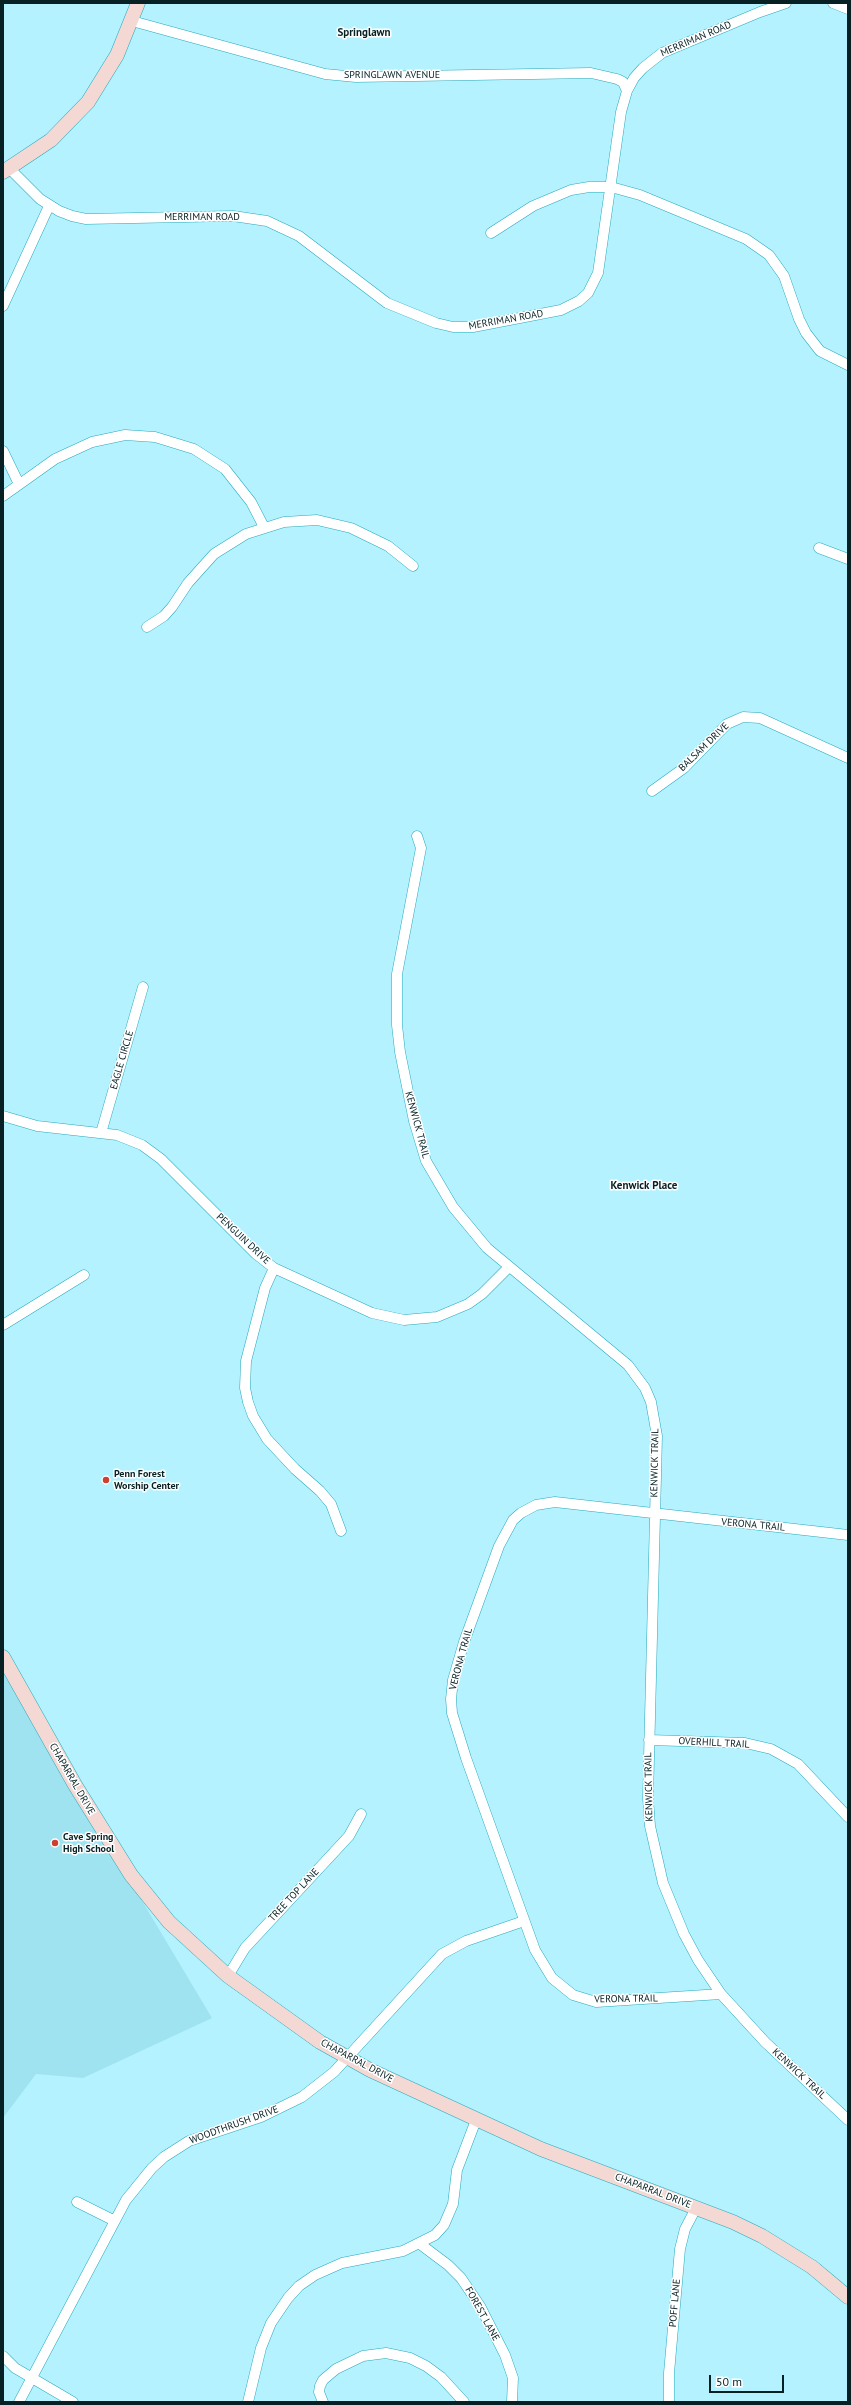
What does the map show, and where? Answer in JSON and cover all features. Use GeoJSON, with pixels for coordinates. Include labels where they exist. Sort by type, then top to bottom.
{"type":"FeatureCollection","features":[{"type":"Feature","properties":{"kind":"street"},"geometry":{"type":"LineString","coordinates":[[6,170],[51,140],[88,102],[117,55],[138,3]]}},
{"type":"Feature","properties":{"kind":"street","name":"MERRIMAN ROAD"},"geometry":{"type":"LineString","coordinates":[[6,170],[49,206],[72,216],[86,219],[233,216],[267,221],[299,236],[369,291],[403,311],[453,327],[473,327],[561,310],[579,301],[588,293],[598,273],[621,112],[627,91],[643,68],[662,53],[760,12],[786,3]]}},
{"type":"Feature","properties":{"kind":"street"},"geometry":{"type":"LineString","coordinates":[[833,3],[848,9]]}},
{"type":"Feature","properties":{"kind":"street","name":"SPRINGLAWN AVENUE"},"geometry":{"type":"LineString","coordinates":[[132,21],[317,72],[344,76],[591,73],[617,79],[623,82],[627,91]]}},
{"type":"Feature","properties":{"kind":"street"},"geometry":{"type":"LineString","coordinates":[[491,233],[527,209],[555,195],[589,187],[611,187],[640,195],[746,239],[758,246],[769,255],[784,276],[799,319],[816,346],[837,361],[848,365]]}},
{"type":"Feature","properties":{"kind":"street"},"geometry":{"type":"LineString","coordinates":[[3,306],[49,206]]}},
{"type":"Feature","properties":{"kind":"street"},"geometry":{"type":"LineString","coordinates":[[3,496],[55,459],[92,442],[125,435],[155,437],[194,449],[225,469],[251,502],[264,527]]}},
{"type":"Feature","properties":{"kind":"street"},"geometry":{"type":"LineString","coordinates":[[3,451],[19,484]]}},
{"type":"Feature","properties":{"kind":"street"},"geometry":{"type":"LineString","coordinates":[[147,627],[164,616],[188,583],[214,554],[246,534],[264,527],[300,520],[333,523],[370,536],[388,546],[413,566]]}},
{"type":"Feature","properties":{"kind":"street"},"geometry":{"type":"LineString","coordinates":[[819,548],[848,559]]}},
{"type":"Feature","properties":{"kind":"street","name":"BALSAM DRIVE"},"geometry":{"type":"LineString","coordinates":[[652,791],[684,768],[727,724],[743,717],[760,718],[848,758]]}},
{"type":"Feature","properties":{"kind":"street","name":"KENWICK TRAIL"},"geometry":{"type":"LineString","coordinates":[[417,836],[421,848],[402,941],[396,997],[400,1052],[414,1121],[426,1161],[453,1207],[487,1248],[622,1360],[645,1388],[651,1402],[657,1436],[648,1798],[650,1826],[661,1876],[684,1934],[698,1960],[721,1994],[765,2042],[848,2120]]}},
{"type":"Feature","properties":{"kind":"street","name":"EAGLE CIRCLE"},"geometry":{"type":"LineString","coordinates":[[101,1133],[143,987]]}},
{"type":"Feature","properties":{"kind":"street","name":"PENGUIN DRIVE"},"geometry":{"type":"LineString","coordinates":[[3,1116],[37,1126],[101,1133],[128,1138],[154,1153],[256,1254],[274,1268],[372,1313],[404,1320],[437,1317],[453,1311],[482,1294],[509,1267]]}},
{"type":"Feature","properties":{"kind":"street"},"geometry":{"type":"LineString","coordinates":[[274,1268],[265,1288],[246,1361],[245,1388],[248,1402],[253,1416],[267,1439],[320,1491],[331,1504],[341,1531]]}},
{"type":"Feature","properties":{"kind":"street"},"geometry":{"type":"LineString","coordinates":[[3,1325],[84,1275]]}},
{"type":"Feature","properties":{"kind":"street","name":"VERONA TRAIL"},"geometry":{"type":"LineString","coordinates":[[721,1994],[596,2002],[584,1999],[564,1990],[552,1978],[535,1950],[524,1921],[466,1758],[452,1713],[452,1688],[464,1642],[499,1546],[513,1520],[521,1513],[536,1505],[555,1502],[848,1535]]}},
{"type":"Feature","properties":{"kind":"street","name":"CHAPARRAL DRIVE"},"geometry":{"type":"LineString","coordinates":[[3,1657],[75,1785],[131,1875],[169,1922],[228,1976],[320,2042],[347,2058],[476,2120],[541,2149],[733,2222],[790,2252],[812,2267],[848,2297]]}},
{"type":"Feature","properties":{"kind":"street","name":"OVERHILL TRAIL"},"geometry":{"type":"LineString","coordinates":[[649,1740],[745,1743],[771,1749],[785,1756],[804,1770],[848,1817]]}},
{"type":"Feature","properties":{"kind":"street","name":"TREE TOP LANE"},"geometry":{"type":"LineString","coordinates":[[228,1976],[236,1961],[250,1943],[349,1836],[361,1814]]}},
{"type":"Feature","properties":{"kind":"street","name":"WOODTHRUSH DRIVE"},"geometry":{"type":"LineString","coordinates":[[19,2402],[115,2221],[138,2183],[170,2153],[199,2137],[284,2107],[314,2089],[347,2058],[414,1982],[442,1954],[466,1941],[524,1921]]}},
{"type":"Feature","properties":{"kind":"street"},"geometry":{"type":"LineString","coordinates":[[248,2402],[261,2348],[271,2323],[284,2302],[299,2286],[328,2268],[342,2263],[389,2255],[420,2244],[435,2234],[450,2215],[457,2170],[476,2120]]}},
{"type":"Feature","properties":{"kind":"street"},"geometry":{"type":"LineString","coordinates":[[77,2202],[115,2221]]}},
{"type":"Feature","properties":{"kind":"street","name":"POFF LANE"},"geometry":{"type":"LineString","coordinates":[[669,2402],[669,2373],[680,2249],[685,2229],[696,2208]]}},
{"type":"Feature","properties":{"kind":"street","name":"FOREST LANE"},"geometry":{"type":"LineString","coordinates":[[420,2244],[448,2265],[461,2278],[480,2306],[505,2355],[513,2378],[512,2402]]}},
{"type":"Feature","properties":{"kind":"street"},"geometry":{"type":"LineString","coordinates":[[323,2402],[319,2392],[322,2380],[346,2363],[363,2356],[386,2352],[410,2358],[426,2366],[441,2377],[464,2402]]}},
{"type":"Feature","properties":{"kind":"street"},"geometry":{"type":"LineString","coordinates":[[3,2356],[15,2368],[73,2402]]}},
{"type":"Feature","properties":{"kind":"shaded area","name":"Cave Spring High School"},"geometry":{"type":"Polygon","coordinates":[[[3,1668],[212,2018],[83,2078],[36,2074],[3,2118],[3,1668]]]}},
{"type":"Feature","properties":{"kind":"place","name":"Penn Forest Worship Center"},"geometry":{"type":"Point","coordinates":[106,1480]}},
{"type":"Feature","properties":{"kind":"place","name":"Cave Spring High School"},"geometry":{"type":"Point","coordinates":[55,1843]}},
{"type":"Feature","properties":{"kind":"district","name":"Springlawn"},"geometry":{"type":"Point","coordinates":[364,33]}},
{"type":"Feature","properties":{"kind":"district","name":"Kenwick Place"},"geometry":{"type":"Point","coordinates":[644,1186]}}]}
